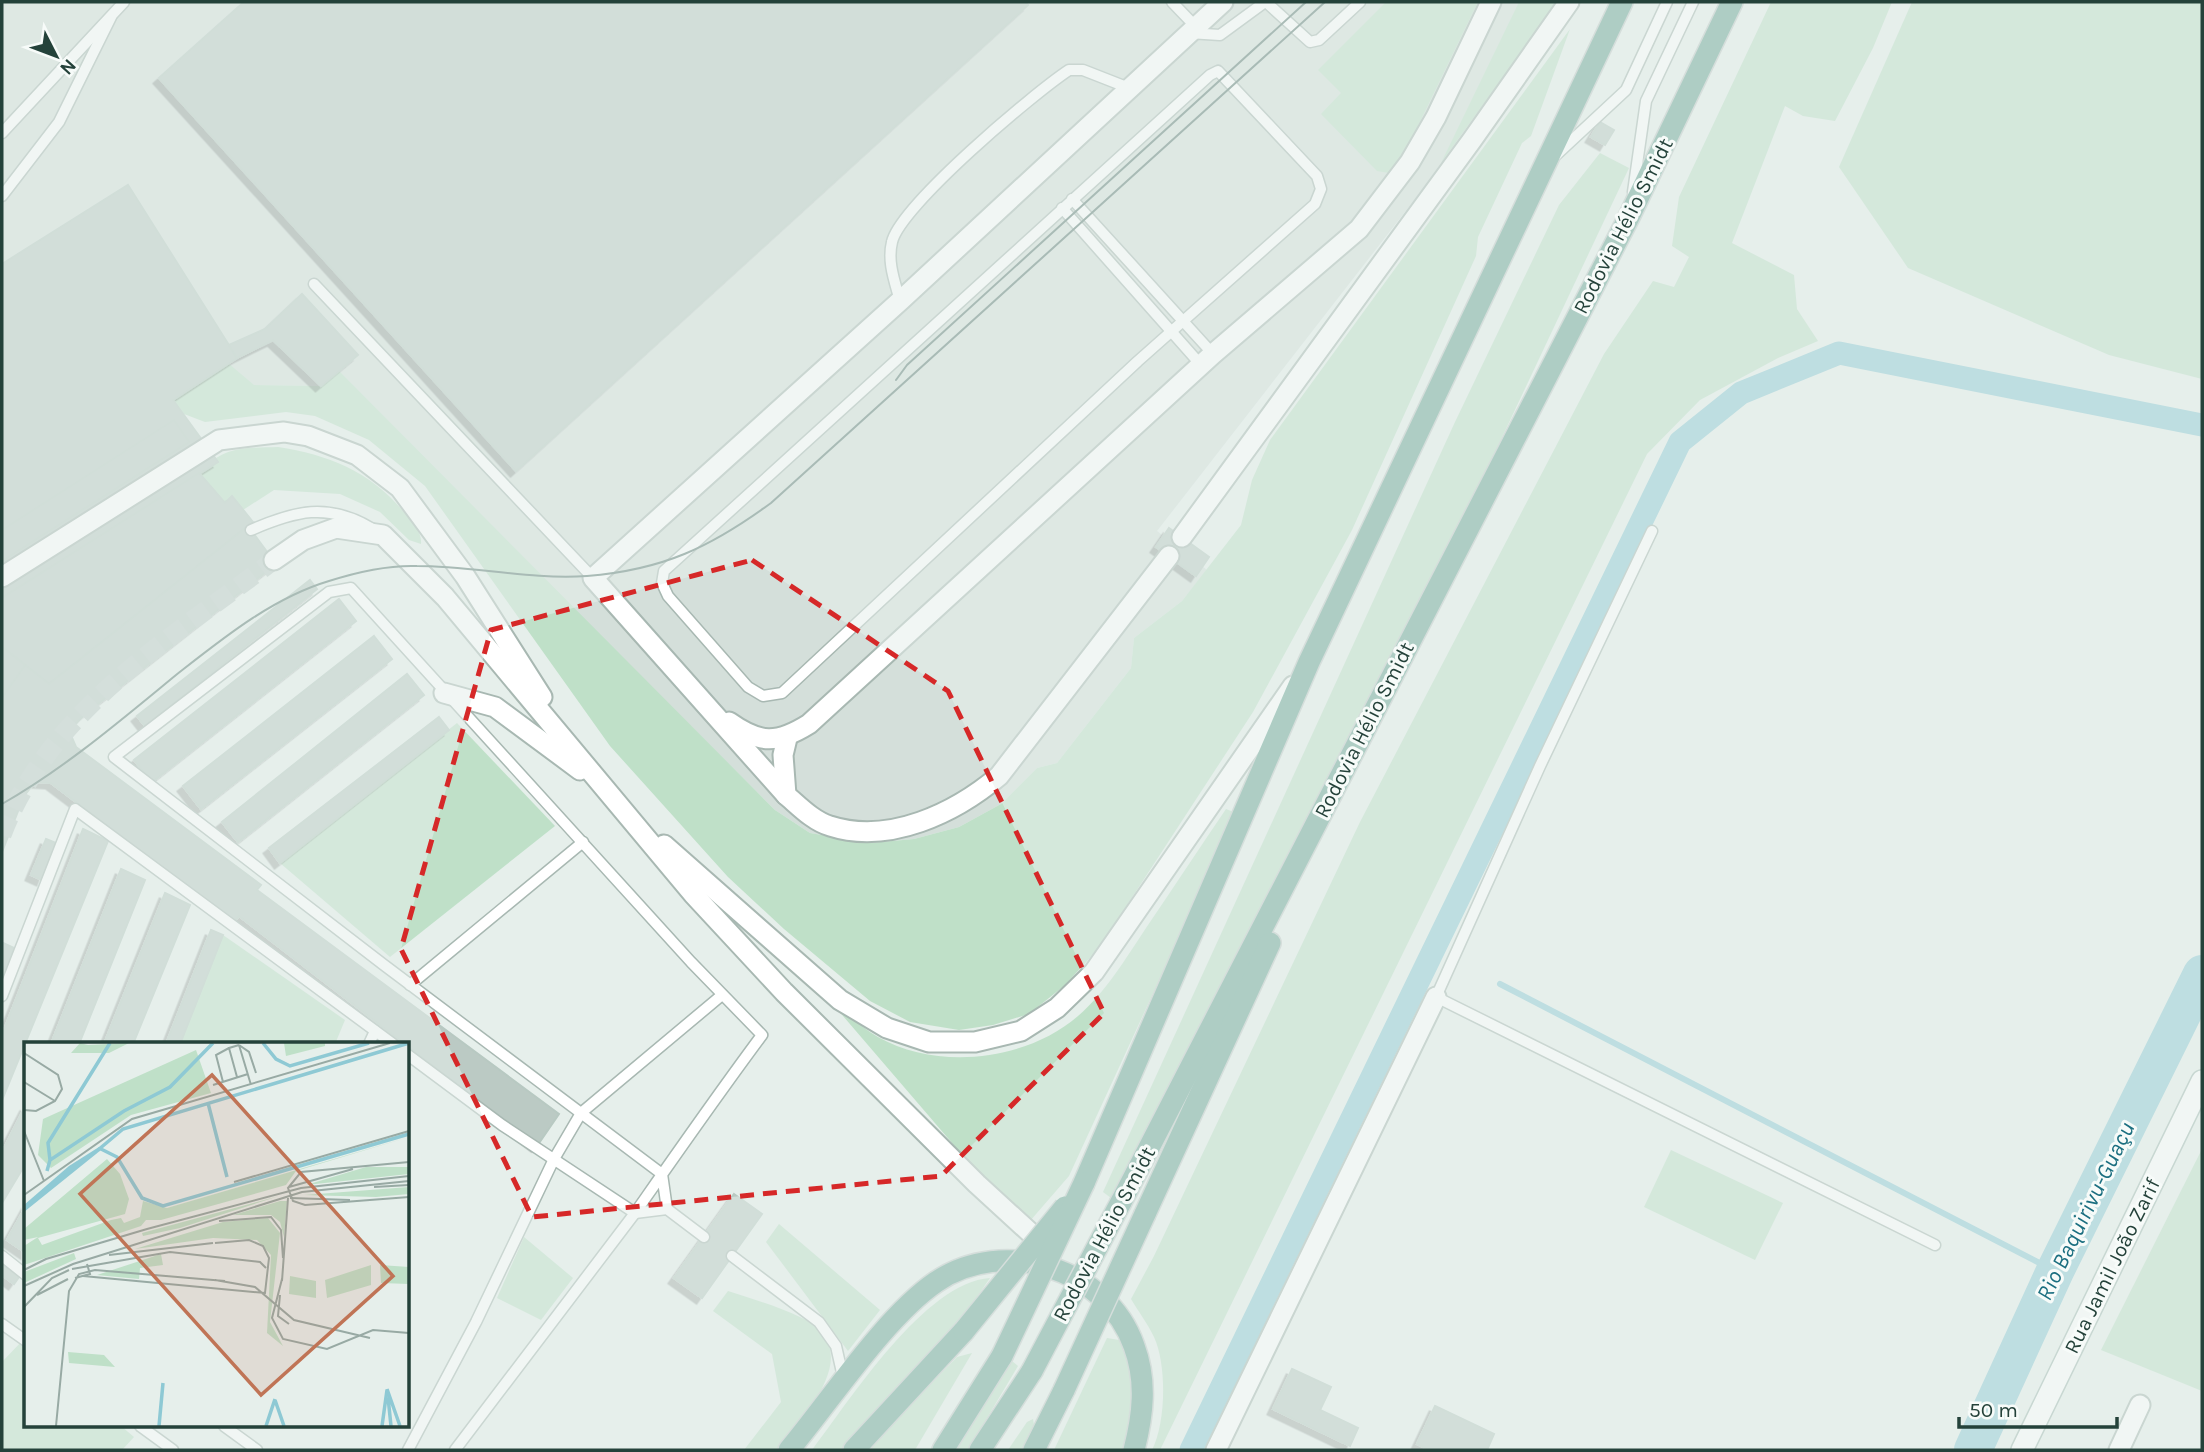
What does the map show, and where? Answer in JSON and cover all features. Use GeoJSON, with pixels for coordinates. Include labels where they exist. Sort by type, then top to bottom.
{"type":"FeatureCollection","features":[{"type":"Feature","properties":{"kind":"main road","name":"Rodovia Hélio Smidt"},"geometry":{"type":"LineString","coordinates":[[943,1450],[1002,1356],[1084,1184],[1309,662],[1622,2]]}},
{"type":"Feature","properties":{"kind":"main road","name":"Rodovia Hélio Smidt"},"geometry":{"type":"LineString","coordinates":[[980,1450],[1032,1371],[1121,1202],[1629,217],[1732,2]]}},
{"type":"Feature","properties":{"kind":"main road"},"geometry":{"type":"LineString","coordinates":[[1034,1450],[1272,940],[1298,860]]}},
{"type":"Feature","properties":{"kind":"main road","name":"Rua Jamil João Zarif"},"geometry":{"type":"LineString","coordinates":[[2022,1450],[2202,1081]]}},
{"type":"Feature","properties":{"kind":"main road"},"geometry":{"type":"LineString","coordinates":[[854,1450],[964,1331],[1084,1184]]}},
{"type":"Feature","properties":{"kind":"main road"},"geometry":{"type":"LineString","coordinates":[[789,1450],[908,1306],[936,1282],[964,1267],[997,1259],[1031,1262],[1077,1276],[1118,1317],[1134,1344],[1143,1399],[1134,1450]]}},
{"type":"Feature","properties":{"kind":"street"},"geometry":{"type":"LineString","coordinates":[[1169,556],[999,776],[978,793],[919,823],[887,830],[830,826],[812,816],[786,795],[593,578],[900,301],[1223,2]]}},
{"type":"Feature","properties":{"kind":"street"},"geometry":{"type":"LineString","coordinates":[[713,712],[754,737],[787,738],[809,724],[1207,359],[1359,229],[1385,199],[1436,117],[1491,2]]}},
{"type":"Feature","properties":{"kind":"street"},"geometry":{"type":"LineString","coordinates":[[1182,537],[1472,140],[1569,2]]}},
{"type":"Feature","properties":{"kind":"street"},"geometry":{"type":"LineString","coordinates":[[2,577],[219,440],[284,432],[309,436],[357,455],[400,488],[465,576],[586,765]]}},
{"type":"Feature","properties":{"kind":"street"},"geometry":{"type":"LineString","coordinates":[[274,560],[303,540],[337,528],[383,535],[445,597],[693,894],[784,992],[976,1184],[1077,1276]]}},
{"type":"Feature","properties":{"kind":"street"},"geometry":{"type":"LineString","coordinates":[[618,804],[840,1000],[887,1028],[929,1042],[975,1042],[1021,1031],[1057,1009],[1094,972],[1309,662]]}},
{"type":"Feature","properties":{"kind":"street"},"geometry":{"type":"LineString","coordinates":[[444,693],[495,707],[604,787]]}},
{"type":"Feature","properties":{"kind":"street"},"geometry":{"type":"LineString","coordinates":[[786,795],[783,755],[787,738]]}},
{"type":"Feature","properties":{"kind":"street"},"geometry":{"type":"LineString","coordinates":[[1216,1450],[1436,996]]}},
{"type":"Feature","properties":{"kind":"street"},"geometry":{"type":"LineString","coordinates":[[2119,1450],[2140,1405]]}},
{"type":"Feature","properties":{"kind":"lane"},"geometry":{"type":"LineString","coordinates":[[2,133],[124,2]]}},
{"type":"Feature","properties":{"kind":"lane"},"geometry":{"type":"LineString","coordinates":[[1172,2],[1192,30],[1220,35],[1265,2],[1310,42],[1319,40],[1360,2]]}},
{"type":"Feature","properties":{"kind":"lane"},"geometry":{"type":"LineString","coordinates":[[1545,166],[1626,90],[1667,2]]}},
{"type":"Feature","properties":{"kind":"lane"},"geometry":{"type":"LineString","coordinates":[[1629,217],[1646,101],[1693,2]]}},
{"type":"Feature","properties":{"kind":"lane"},"geometry":{"type":"LineString","coordinates":[[2,196],[60,122],[111,17]]}},
{"type":"Feature","properties":{"kind":"lane"},"geometry":{"type":"LineString","coordinates":[[900,301],[890,259],[892,242],[900,225],[920,198],[1069,70],[1083,70],[1129,88]]}},
{"type":"Feature","properties":{"kind":"lane"},"geometry":{"type":"LineString","coordinates":[[1218,71],[1317,176],[1321,189],[1315,204],[1171,332],[782,693],[763,696],[748,688],[668,596],[662,583],[664,571],[1072,200],[1210,75],[1218,71]]}},
{"type":"Feature","properties":{"kind":"lane"},"geometry":{"type":"LineString","coordinates":[[1072,200],[1184,321],[1207,359]]}},
{"type":"Feature","properties":{"kind":"lane"},"geometry":{"type":"LineString","coordinates":[[1062,208],[1171,332],[1207,359]]}},
{"type":"Feature","properties":{"kind":"lane"},"geometry":{"type":"LineString","coordinates":[[314,284],[593,578]]}},
{"type":"Feature","properties":{"kind":"lane"},"geometry":{"type":"LineString","coordinates":[[251,530],[292,515],[315,511],[346,515],[383,535]]}},
{"type":"Feature","properties":{"kind":"lane"},"geometry":{"type":"LineString","coordinates":[[1652,531],[1535,777],[1436,996],[1935,1245]]}},
{"type":"Feature","properties":{"kind":"lane"},"geometry":{"type":"LineString","coordinates":[[455,1450],[635,1213],[662,1174],[762,1035],[444,693],[351,588],[337,588],[329,592],[114,757],[410,985],[662,1174],[667,1209]]}},
{"type":"Feature","properties":{"kind":"lane"},"geometry":{"type":"LineString","coordinates":[[2,996],[75,809],[390,1042]]}},
{"type":"Feature","properties":{"kind":"lane"},"geometry":{"type":"LineString","coordinates":[[410,985],[583,842]]}},
{"type":"Feature","properties":{"kind":"lane"},"geometry":{"type":"LineString","coordinates":[[408,1450],[476,1322],[554,1159],[581,1113],[722,995]]}},
{"type":"Feature","properties":{"kind":"lane"},"geometry":{"type":"LineString","coordinates":[[370,1042],[375,1031]]}},
{"type":"Feature","properties":{"kind":"lane"},"geometry":{"type":"LineString","coordinates":[[410,1056],[502,1125],[635,1213],[667,1209],[704,1237]]}},
{"type":"Feature","properties":{"kind":"lane"},"geometry":{"type":"LineString","coordinates":[[2,1256],[24,1273]]}},
{"type":"Feature","properties":{"kind":"lane"},"geometry":{"type":"LineString","coordinates":[[732,1256],[819,1322],[831,1335],[840,1359],[844,1384]]}},
{"type":"Feature","properties":{"kind":"lane"},"geometry":{"type":"LineString","coordinates":[[2,1324],[24,1339]]}},
{"type":"Feature","properties":{"kind":"lane"},"geometry":{"type":"LineString","coordinates":[[141,1428],[167,1449]]}},
{"type":"Feature","properties":{"kind":"lane"},"geometry":{"type":"LineString","coordinates":[[227,1428],[257,1450]]}},
{"type":"Feature","properties":{"kind":"highlighted area"},"geometry":{"type":"Polygon","coordinates":[[[752,560],[948,691],[1104,1013],[941,1176],[532,1217],[401,949],[491,630],[752,560]]]}},
{"type":"Feature","properties":{"kind":"shaded area"},"geometry":{"type":"Polygon","coordinates":[[[2,2],[1557,2],[1415,199],[1157,531],[1207,570],[1182,601],[1134,638],[1131,668],[1057,763],[1037,768],[1001,804],[959,827],[914,839],[870,843],[810,833],[775,810],[516,552],[321,386],[254,385],[173,400],[184,414],[175,419],[189,442],[2,561],[2,2]]]}},
{"type":"Feature","properties":{"kind":"green space"},"geometry":{"type":"Polygon","coordinates":[[[1386,2],[1478,2],[1399,165],[1389,173],[1377,171],[1321,114],[1341,93],[1318,70],[1386,2]]]}},
{"type":"Feature","properties":{"kind":"green space"},"geometry":{"type":"Polygon","coordinates":[[[1519,2],[1557,2],[1441,163],[1519,2]]]}},
{"type":"Feature","properties":{"kind":"green space"},"geometry":{"type":"Polygon","coordinates":[[[1771,2],[1892,2],[1873,48],[1835,121],[1803,116],[1785,106],[1732,243],[1794,275],[1797,309],[1818,341],[1778,358],[1700,400],[1647,454],[1160,1450],[1152,1450],[1157,1439],[1162,1410],[1161,1363],[1154,1337],[1131,1299],[1154,1256],[1360,822],[1604,354],[1653,281],[1674,287],[1689,257],[1672,246],[1679,197],[1771,2]]]}},
{"type":"Feature","properties":{"kind":"green space"},"geometry":{"type":"Polygon","coordinates":[[[1912,2],[2202,2],[2202,379],[2109,355],[1908,268],[1839,167],[1912,2]]]}},
{"type":"Feature","properties":{"kind":"green space"},"geometry":{"type":"Polygon","coordinates":[[[1570,29],[1531,136],[1522,143],[1478,237],[1476,256],[1352,530],[1253,712],[1099,948],[1064,986],[1029,1014],[993,1025],[959,1030],[910,1022],[870,1001],[784,929],[728,877],[610,746],[425,486],[369,440],[315,416],[286,412],[205,422],[184,414],[173,400],[228,363],[254,385],[321,386],[339,371],[775,810],[810,833],[870,843],[914,839],[959,827],[1001,804],[1037,768],[1057,763],[1131,668],[1134,638],[1182,601],[1241,525],[1252,480],[1270,440],[1570,29]]]}},
{"type":"Feature","properties":{"kind":"green space"},"geometry":{"type":"Polygon","coordinates":[[[1600,153],[1629,168],[1480,484],[1111,1198],[1103,1192],[1455,422],[1559,205],[1600,153]]]}},
{"type":"Feature","properties":{"kind":"green space"},"geometry":{"type":"Polygon","coordinates":[[[278,447],[333,461],[365,477],[394,501],[412,522],[419,532],[421,544],[409,540],[380,512],[340,494],[274,490],[243,510],[232,497],[225,503],[199,473],[217,458],[235,450],[278,447]]]}},
{"type":"Feature","properties":{"kind":"green space"},"geometry":{"type":"Polygon","coordinates":[[[457,723],[555,826],[390,957],[280,863],[457,723]]]}},
{"type":"Feature","properties":{"kind":"green space"},"geometry":{"type":"Polygon","coordinates":[[[1226,809],[1236,813],[1069,1176],[1030,1221],[989,1186],[831,1002],[878,1037],[902,1048],[927,1054],[981,1056],[1033,1043],[1078,1016],[1107,986],[1226,809]]]}},
{"type":"Feature","properties":{"kind":"green space"},"geometry":{"type":"Polygon","coordinates":[[[223,935],[345,1020],[336,1042],[181,1042],[223,935]]]}},
{"type":"Feature","properties":{"kind":"green space"},"geometry":{"type":"Polygon","coordinates":[[[2202,1149],[2202,1391],[2101,1350],[2202,1149]]]}},
{"type":"Feature","properties":{"kind":"green space"},"geometry":{"type":"Polygon","coordinates":[[[1671,1150],[1783,1203],[1755,1260],[1644,1207],[1671,1150]]]}},
{"type":"Feature","properties":{"kind":"green space"},"geometry":{"type":"Polygon","coordinates":[[[779,1224],[880,1310],[848,1351],[766,1242],[779,1224]]]}},
{"type":"Feature","properties":{"kind":"green space"},"geometry":{"type":"Polygon","coordinates":[[[524,1237],[573,1278],[541,1320],[497,1298],[524,1237]]]}},
{"type":"Feature","properties":{"kind":"green space"},"geometry":{"type":"Polygon","coordinates":[[[990,1278],[957,1326],[847,1450],[812,1450],[868,1375],[915,1321],[965,1284],[990,1278]]]}},
{"type":"Feature","properties":{"kind":"green space"},"geometry":{"type":"Polygon","coordinates":[[[728,1291],[800,1317],[820,1330],[829,1346],[830,1364],[825,1382],[815,1401],[777,1450],[744,1450],[781,1402],[772,1354],[713,1311],[728,1291]]]}},
{"type":"Feature","properties":{"kind":"green space"},"geometry":{"type":"Polygon","coordinates":[[[1107,1338],[1119,1340],[1124,1347],[1140,1403],[1124,1450],[1054,1450],[1107,1338]]]}},
{"type":"Feature","properties":{"kind":"green space"},"geometry":{"type":"Polygon","coordinates":[[[24,1339],[24,1428],[123,1428],[134,1437],[122,1450],[2,1450],[2,1362],[24,1339]]]}},
{"type":"Feature","properties":{"kind":"green space"},"geometry":{"type":"Polygon","coordinates":[[[972,1353],[915,1450],[867,1450],[957,1357],[972,1353]]]}},
{"type":"Feature","properties":{"kind":"green space"},"geometry":{"type":"Polygon","coordinates":[[[1012,1361],[1018,1366],[968,1450],[955,1450],[1012,1361]]]}},
{"type":"Feature","properties":{"kind":"green space"},"geometry":{"type":"Polygon","coordinates":[[[1033,1419],[1034,1425],[1022,1450],[1008,1450],[1027,1422],[1033,1419]]]}},
{"type":"Feature","properties":{"kind":"building"},"geometry":{"type":"Polygon","coordinates":[[[244,2],[1025,2],[1028,5],[516,471],[159,78],[244,2]]]}},
{"type":"Feature","properties":{"kind":"building"},"geometry":{"type":"Polygon","coordinates":[[[1600,122],[1614,130],[1605,145],[1591,137],[1600,122]]]}},
{"type":"Feature","properties":{"kind":"building"},"geometry":{"type":"Polygon","coordinates":[[[128,185],[237,358],[173,400],[218,462],[2,598],[2,264],[128,185]]]}},
{"type":"Feature","properties":{"kind":"building"},"geometry":{"type":"Polygon","coordinates":[[[302,294],[358,355],[321,386],[273,340],[237,358],[229,345],[265,329],[302,294]]]}},
{"type":"Feature","properties":{"kind":"building"},"geometry":{"type":"Polygon","coordinates":[[[174,420],[189,442],[2,561],[2,530],[174,420]]]}},
{"type":"Feature","properties":{"kind":"building"},"geometry":{"type":"Polygon","coordinates":[[[199,473],[225,503],[232,496],[253,522],[49,684],[2,647],[2,598],[199,473]]]}},
{"type":"Feature","properties":{"kind":"building"},"geometry":{"type":"Polygon","coordinates":[[[248,526],[276,564],[84,715],[69,731],[76,747],[261,885],[257,890],[559,1114],[537,1146],[410,1048],[410,1042],[402,1042],[239,916],[234,922],[51,783],[35,782],[24,796],[2,852],[2,697],[25,665],[49,684],[248,526]]]}},
{"type":"Feature","properties":{"kind":"building"},"geometry":{"type":"Polygon","coordinates":[[[1169,528],[1209,557],[1196,576],[1156,547],[1169,528]]]}},
{"type":"Feature","properties":{"kind":"building"},"geometry":{"type":"Polygon","coordinates":[[[310,580],[317,589],[145,726],[137,716],[310,580]]]}},
{"type":"Feature","properties":{"kind":"building"},"geometry":{"type":"Polygon","coordinates":[[[339,599],[356,621],[152,782],[134,760],[339,599]]]}},
{"type":"Feature","properties":{"kind":"building"},"geometry":{"type":"Polygon","coordinates":[[[374,636],[392,659],[201,809],[183,786],[374,636]]]}},
{"type":"Feature","properties":{"kind":"building"},"geometry":{"type":"Polygon","coordinates":[[[2,647],[25,665],[2,697],[2,647]]]}},
{"type":"Feature","properties":{"kind":"building"},"geometry":{"type":"Polygon","coordinates":[[[407,674],[424,695],[238,842],[222,822],[407,674]]]}},
{"type":"Feature","properties":{"kind":"building"},"geometry":{"type":"Polygon","coordinates":[[[439,717],[449,730],[280,863],[269,848],[439,717]]]}},
{"type":"Feature","properties":{"kind":"building"},"geometry":{"type":"Polygon","coordinates":[[[83,829],[108,841],[2,1100],[2,1035],[83,829]]]}},
{"type":"Feature","properties":{"kind":"building"},"geometry":{"type":"Polygon","coordinates":[[[46,839],[56,843],[42,880],[31,875],[46,839]]]}},
{"type":"Feature","properties":{"kind":"building"},"geometry":{"type":"Polygon","coordinates":[[[121,869],[145,880],[80,1042],[52,1042],[121,869]]]}},
{"type":"Feature","properties":{"kind":"building"},"geometry":{"type":"Polygon","coordinates":[[[165,893],[190,905],[134,1042],[105,1042],[165,893]]]}},
{"type":"Feature","properties":{"kind":"building"},"geometry":{"type":"Polygon","coordinates":[[[211,930],[223,935],[181,1042],[167,1042],[211,930]]]}},
{"type":"Feature","properties":{"kind":"building"},"geometry":{"type":"Polygon","coordinates":[[[3,943],[14,948],[2,980],[2,946],[3,943]]]}},
{"type":"Feature","properties":{"kind":"building"},"geometry":{"type":"Polygon","coordinates":[[[24,1109],[24,1166],[2,1203],[2,1152],[24,1109]]]}},
{"type":"Feature","properties":{"kind":"building"},"geometry":{"type":"Polygon","coordinates":[[[734,1194],[762,1214],[702,1298],[674,1278],[734,1194]]]}},
{"type":"Feature","properties":{"kind":"building"},"geometry":{"type":"Polygon","coordinates":[[[24,1210],[24,1252],[7,1240],[24,1210]]]}},
{"type":"Feature","properties":{"kind":"building"},"geometry":{"type":"Polygon","coordinates":[[[2,1264],[19,1277],[14,1284],[2,1275],[2,1264]]]}},
{"type":"Feature","properties":{"kind":"building"},"geometry":{"type":"Polygon","coordinates":[[[1292,1369],[1331,1387],[1320,1410],[1358,1428],[1350,1446],[1273,1409],[1292,1369]]]}},
{"type":"Feature","properties":{"kind":"building"},"geometry":{"type":"Polygon","coordinates":[[[1435,1406],[1494,1434],[1487,1450],[1429,1450],[1417,1444],[1435,1406]]]}},
{"type":"Feature","properties":{"kind":"waterway"},"geometry":{"type":"LineString","coordinates":[[1191,1450],[1680,442],[1741,393],[1839,353],[2202,425]]}},
{"type":"Feature","properties":{"kind":"waterway","name":"Rio Baquirivu-Guaçu"},"geometry":{"type":"LineString","coordinates":[[1973,1450],[2055,1271],[2202,974]]}},
{"type":"Feature","properties":{"kind":"waterway"},"geometry":{"type":"LineString","coordinates":[[1500,984],[2055,1271]]}},
{"type":"Feature","properties":{"kind":"tunnel"},"geometry":{"type":"LineString","coordinates":[[2,835],[23,790],[50,750],[82,714],[156,648],[274,560]]}},
{"type":"Feature","properties":{"kind":"tram line"},"geometry":{"type":"LineString","coordinates":[[896,380],[907,365],[1306,2]]}},
{"type":"Feature","properties":{"kind":"tram line"},"geometry":{"type":"LineString","coordinates":[[2,804],[113,727],[230,634],[268,609],[308,588],[362,572],[406,566],[566,577],[614,573],[663,562],[728,532],[771,503],[1325,2]]}}]}
